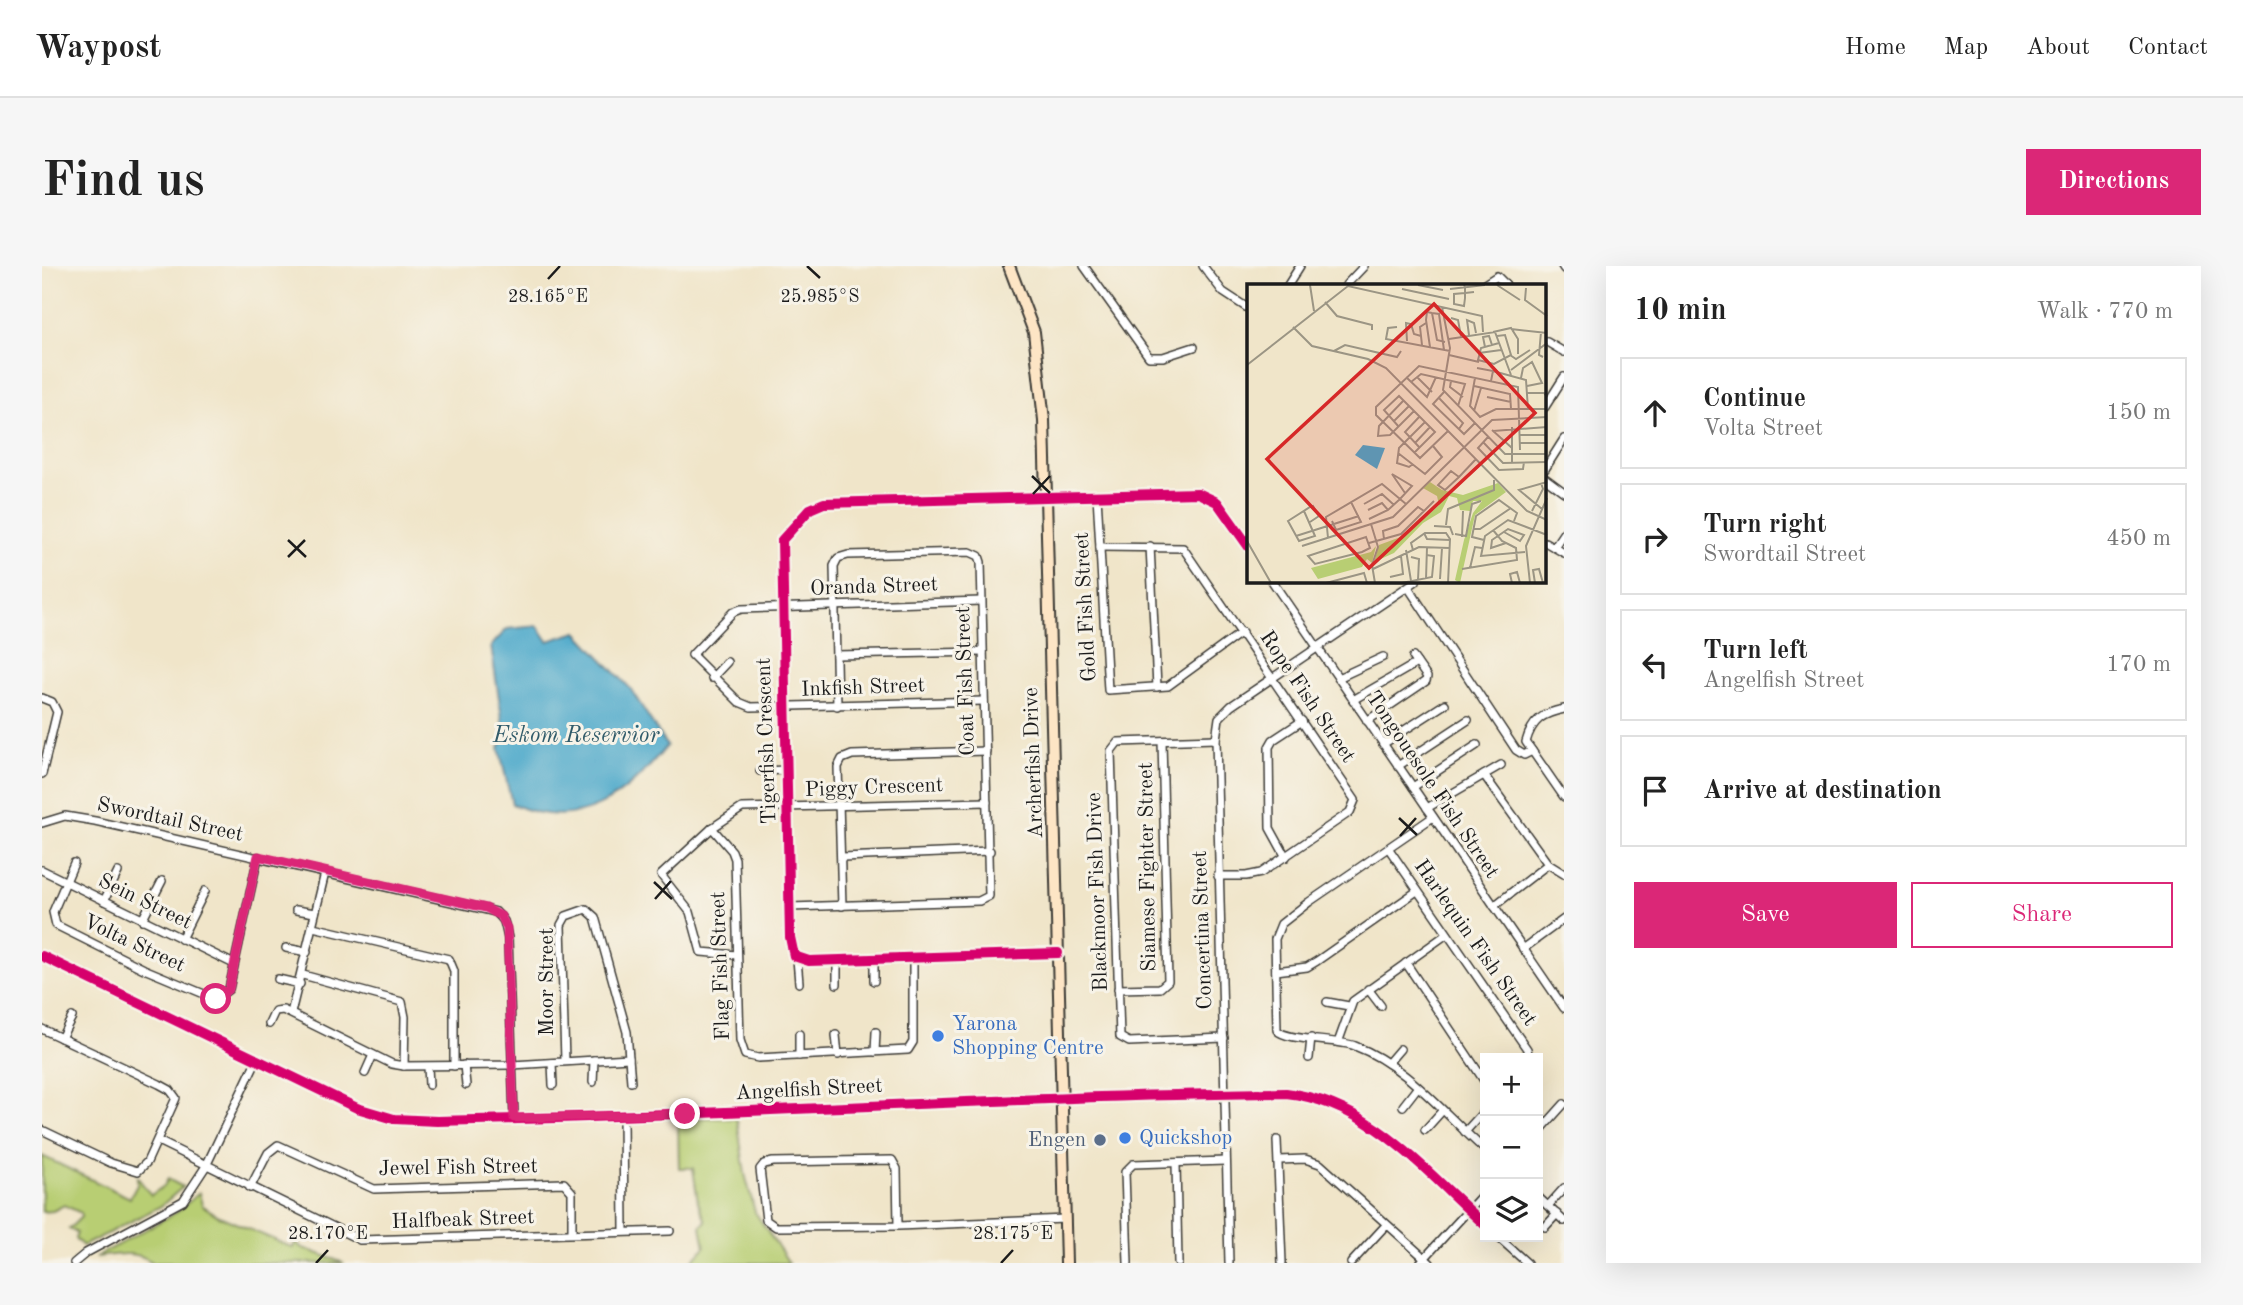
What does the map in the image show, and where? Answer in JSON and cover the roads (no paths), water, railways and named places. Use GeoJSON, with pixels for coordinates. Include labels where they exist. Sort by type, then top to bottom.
{"type":"FeatureCollection","features":[{"type":"Feature","properties":{"kind":"street","name":"Archerfish Drive"},"geometry":{"type":"LineString","coordinates":[[1009,266],[1028,311],[1039,361],[1046,496],[1066,1263]]}},
{"type":"Feature","properties":{"kind":"street"},"geometry":{"type":"LineString","coordinates":[[1084,266],[1149,357],[1163,357],[1194,347]]}},
{"type":"Feature","properties":{"kind":"street"},"geometry":{"type":"LineString","coordinates":[[1203,266],[1223,292],[1247,308]]}},
{"type":"Feature","properties":{"kind":"street"},"geometry":{"type":"LineString","coordinates":[[1289,284],[1300,266]]}},
{"type":"Feature","properties":{"kind":"street"},"geometry":{"type":"LineString","coordinates":[[1347,284],[1364,266]]}},
{"type":"Feature","properties":{"kind":"street"},"geometry":{"type":"LineString","coordinates":[[1485,284],[1497,276],[1505,284]]}},
{"type":"Feature","properties":{"kind":"street"},"geometry":{"type":"LineString","coordinates":[[1546,342],[1564,352]]}},
{"type":"Feature","properties":{"kind":"street"},"geometry":{"type":"LineString","coordinates":[[1546,405],[1564,377]]}},
{"type":"Feature","properties":{"kind":"street"},"geometry":{"type":"LineString","coordinates":[[1546,467],[1564,439]]}},
{"type":"Feature","properties":{"kind":"street"},"geometry":{"type":"LineString","coordinates":[[1546,479],[1564,492]]}},
{"type":"Feature","properties":{"kind":"street","name":"Gold Fish Street"},"geometry":{"type":"LineString","coordinates":[[1097,495],[1106,687],[1112,692],[1157,687],[1175,682],[1242,632]]}},
{"type":"Feature","properties":{"kind":"street"},"geometry":{"type":"LineString","coordinates":[[1046,496],[1206,495],[1223,508],[1247,544]]}},
{"type":"Feature","properties":{"kind":"street","name":"Tigerfish Crescent"},"geometry":{"type":"LineString","coordinates":[[799,983],[797,959],[791,945],[781,608],[782,540],[816,505],[1046,496]]}},
{"type":"Feature","properties":{"kind":"street"},"geometry":{"type":"LineString","coordinates":[[1554,547],[1564,532]]}},
{"type":"Feature","properties":{"kind":"street"},"geometry":{"type":"LineString","coordinates":[[1546,543],[1564,553]]}},
{"type":"Feature","properties":{"kind":"street","name":"Rope Fish Street"},"geometry":{"type":"LineString","coordinates":[[1100,547],[1183,548],[1273,677],[1355,804],[1350,812],[1286,858],[1254,875],[1218,876]]}},
{"type":"Feature","properties":{"kind":"street"},"geometry":{"type":"LineString","coordinates":[[1150,547],[1157,687]]}},
{"type":"Feature","properties":{"kind":"street","name":"Coat Fish Street"},"geometry":{"type":"LineString","coordinates":[[790,907],[985,899],[990,893],[981,561],[975,553],[840,556],[835,563],[837,706]]}},
{"type":"Feature","properties":{"kind":"street","name":"Tongouesole Fish Street"},"geometry":{"type":"LineString","coordinates":[[1273,583],[1564,1007]]}},
{"type":"Feature","properties":{"kind":"street","name":"Concertina Street"},"geometry":{"type":"LineString","coordinates":[[1229,1263],[1218,876],[1218,722],[1224,711],[1413,583]]}},
{"type":"Feature","properties":{"kind":"street"},"geometry":{"type":"LineString","coordinates":[[1408,587],[1516,750],[1524,754],[1532,751]]}},
{"type":"Feature","properties":{"kind":"street","name":"Oranda Street"},"geometry":{"type":"LineString","coordinates":[[786,708],[744,705],[693,658],[695,650],[736,611],[981,601]]}},
{"type":"Feature","properties":{"kind":"street"},"geometry":{"type":"LineString","coordinates":[[836,655],[983,652]]}},
{"type":"Feature","properties":{"kind":"street"},"geometry":{"type":"LineString","coordinates":[[1338,678],[1383,657]]}},
{"type":"Feature","properties":{"kind":"street"},"geometry":{"type":"LineString","coordinates":[[1353,701],[1415,660],[1427,677],[1426,681],[1367,721]]}},
{"type":"Feature","properties":{"kind":"street"},"geometry":{"type":"LineString","coordinates":[[712,678],[727,662]]}},
{"type":"Feature","properties":{"kind":"street"},"geometry":{"type":"LineString","coordinates":[[42,698],[52,702],[57,712],[46,744],[42,774]]}},
{"type":"Feature","properties":{"kind":"street","name":"Inkfish Street"},"geometry":{"type":"LineString","coordinates":[[786,708],[984,701]]}},
{"type":"Feature","properties":{"kind":"street"},"geometry":{"type":"LineString","coordinates":[[1384,744],[1445,704]]}},
{"type":"Feature","properties":{"kind":"street"},"geometry":{"type":"LineString","coordinates":[[1564,710],[1547,712],[1530,728],[1526,742],[1564,797]]}},
{"type":"Feature","properties":{"kind":"street"},"geometry":{"type":"LineString","coordinates":[[1398,766],[1468,720]]}},
{"type":"Feature","properties":{"kind":"street"},"geometry":{"type":"LineString","coordinates":[[1286,858],[1270,828],[1269,747],[1275,738],[1302,721]]}},
{"type":"Feature","properties":{"kind":"street","name":"Blackmoor Fish Drive"},"geometry":{"type":"LineString","coordinates":[[1216,739],[1118,742],[1111,748],[1119,1034],[1124,1041],[1224,1038]]}},
{"type":"Feature","properties":{"kind":"street","name":"Siamese Fighter Street"},"geometry":{"type":"LineString","coordinates":[[1118,989],[1160,988],[1168,981],[1162,741]]}},
{"type":"Feature","properties":{"kind":"street"},"geometry":{"type":"LineString","coordinates":[[1413,787],[1477,745]]}},
{"type":"Feature","properties":{"kind":"street"},"geometry":{"type":"LineString","coordinates":[[842,906],[838,767],[845,757],[986,751]]}},
{"type":"Feature","properties":{"kind":"street"},"geometry":{"type":"LineString","coordinates":[[1427,808],[1501,765]]}},
{"type":"Feature","properties":{"kind":"street","name":"Tigerfish Crescent"},"geometry":{"type":"LineString","coordinates":[[760,771],[787,769]]}},
{"type":"Feature","properties":{"kind":"street"},"geometry":{"type":"LineString","coordinates":[[1484,775],[1548,864],[1564,874]]}},
{"type":"Feature","properties":{"kind":"street","name":"Piggy Crescent"},"geometry":{"type":"LineString","coordinates":[[737,955],[701,953],[690,912],[661,875],[712,828],[742,808],[987,802]]}},
{"type":"Feature","properties":{"kind":"street","name":"Swordtail Street"},"geometry":{"type":"LineString","coordinates":[[42,823],[58,817],[73,817],[486,908],[501,916],[508,938],[514,1118]]}},
{"type":"Feature","properties":{"kind":"street"},"geometry":{"type":"LineString","coordinates":[[1433,817],[1282,924],[1275,939],[1277,1031],[1286,1037],[1339,1040],[1388,1063],[1480,1146]]}},
{"type":"Feature","properties":{"kind":"street","name":"Flag Fish Street"},"geometry":{"type":"LineString","coordinates":[[712,828],[732,851],[735,859],[743,1053],[754,1058],[903,1051],[912,1044],[913,957]]}},
{"type":"Feature","properties":{"kind":"street","name":"Harlequin Fish Street"},"geometry":{"type":"LineString","coordinates":[[1389,849],[1528,1053]]}},
{"type":"Feature","properties":{"kind":"street"},"geometry":{"type":"LineString","coordinates":[[842,857],[990,851]]}},
{"type":"Feature","properties":{"kind":"street","name":"Volta Street"},"geometry":{"type":"LineString","coordinates":[[65,882],[53,912],[56,925],[131,963],[216,999],[228,992],[258,856]]}},
{"type":"Feature","properties":{"kind":"street"},"geometry":{"type":"LineString","coordinates":[[65,882],[75,863]]}},
{"type":"Feature","properties":{"kind":"street"},"geometry":{"type":"LineString","coordinates":[[1494,906],[1548,864]]}},
{"type":"Feature","properties":{"kind":"street","name":"Sein Street"},"geometry":{"type":"LineString","coordinates":[[42,870],[234,964]]}},
{"type":"Feature","properties":{"kind":"street"},"geometry":{"type":"LineString","coordinates":[[104,901],[118,872]]}},
{"type":"Feature","properties":{"kind":"street"},"geometry":{"type":"LineString","coordinates":[[269,1024],[276,1010],[291,1013],[303,975],[325,873]]}},
{"type":"Feature","properties":{"kind":"street"},"geometry":{"type":"LineString","coordinates":[[142,920],[162,881]]}},
{"type":"Feature","properties":{"kind":"street"},"geometry":{"type":"LineString","coordinates":[[181,939],[205,891]]}},
{"type":"Feature","properties":{"kind":"street"},"geometry":{"type":"LineString","coordinates":[[1276,971],[1307,967],[1417,891]]}},
{"type":"Feature","properties":{"kind":"street","name":"Moor Street"},"geometry":{"type":"LineString","coordinates":[[565,1061],[561,925],[566,916],[582,909],[590,911],[595,917],[627,1032],[631,1082]]}},
{"type":"Feature","properties":{"kind":"street"},"geometry":{"type":"LineString","coordinates":[[296,910],[315,914]]}},
{"type":"Feature","properties":{"kind":"street"},"geometry":{"type":"LineString","coordinates":[[1523,949],[1564,919]]}},
{"type":"Feature","properties":{"kind":"street"},"geometry":{"type":"LineString","coordinates":[[313,927],[449,959],[454,979],[454,1066]]}},
{"type":"Feature","properties":{"kind":"street"},"geometry":{"type":"LineString","coordinates":[[1339,1040],[1349,1006],[1368,989],[1447,934]]}},
{"type":"Feature","properties":{"kind":"street"},"geometry":{"type":"LineString","coordinates":[[286,948],[307,952]]}},
{"type":"Feature","properties":{"kind":"street"},"geometry":{"type":"LineString","coordinates":[[797,959],[1058,953]]}},
{"type":"Feature","properties":{"kind":"street","name":"Angelfish Street"},"geometry":{"type":"LineString","coordinates":[[42,956],[358,1108],[386,1118],[421,1121],[1224,1094],[1302,1095],[1359,1115],[1480,1220]]}},
{"type":"Feature","properties":{"kind":"street"},"geometry":{"type":"LineString","coordinates":[[874,958],[874,981]]}},
{"type":"Feature","properties":{"kind":"street"},"geometry":{"type":"LineString","coordinates":[[837,960],[837,985]]}},
{"type":"Feature","properties":{"kind":"street"},"geometry":{"type":"LineString","coordinates":[[1406,963],[1480,1074]]}},
{"type":"Feature","properties":{"kind":"street"},"geometry":{"type":"LineString","coordinates":[[303,975],[402,1002],[405,1017],[404,1066]]}},
{"type":"Feature","properties":{"kind":"street"},"geometry":{"type":"LineString","coordinates":[[278,979],[300,984]]}},
{"type":"Feature","properties":{"kind":"street"},"geometry":{"type":"LineString","coordinates":[[1368,989],[1381,1006]]}},
{"type":"Feature","properties":{"kind":"street"},"geometry":{"type":"LineString","coordinates":[[1327,1002],[1349,1006]]}},
{"type":"Feature","properties":{"kind":"street","name":"Moor Street"},"geometry":{"type":"LineString","coordinates":[[291,1013],[373,1055],[404,1066],[512,1065],[629,1058]]}},
{"type":"Feature","properties":{"kind":"street"},"geometry":{"type":"LineString","coordinates":[[61,1038],[72,1017]]}},
{"type":"Feature","properties":{"kind":"street"},"geometry":{"type":"LineString","coordinates":[[42,1029],[173,1092],[175,1103],[145,1165],[134,1172],[42,1130]]}},
{"type":"Feature","properties":{"kind":"street"},"geometry":{"type":"LineString","coordinates":[[876,1032],[876,1052]]}},
{"type":"Feature","properties":{"kind":"street"},"geometry":{"type":"LineString","coordinates":[[799,1034],[799,1056]]}},
{"type":"Feature","properties":{"kind":"street"},"geometry":{"type":"LineString","coordinates":[[836,1035],[838,1055]]}},
{"type":"Feature","properties":{"kind":"street"},"geometry":{"type":"LineString","coordinates":[[1309,1058],[1311,1038]]}},
{"type":"Feature","properties":{"kind":"street"},"geometry":{"type":"LineString","coordinates":[[1388,1063],[1400,1049]]}},
{"type":"Feature","properties":{"kind":"street"},"geometry":{"type":"LineString","coordinates":[[365,1073],[373,1055]]}},
{"type":"Feature","properties":{"kind":"street"},"geometry":{"type":"LineString","coordinates":[[74,1263],[86,1253],[178,1206],[206,1166],[257,1059]]}},
{"type":"Feature","properties":{"kind":"street"},"geometry":{"type":"LineString","coordinates":[[593,1082],[594,1060]]}},
{"type":"Feature","properties":{"kind":"street","name":"Moor Street"},"geometry":{"type":"LineString","coordinates":[[552,1063],[553,1085]]}},
{"type":"Feature","properties":{"kind":"street"},"geometry":{"type":"LineString","coordinates":[[464,1065],[466,1084]]}},
{"type":"Feature","properties":{"kind":"street"},"geometry":{"type":"LineString","coordinates":[[428,1067],[429,1085]]}},
{"type":"Feature","properties":{"kind":"street"},"geometry":{"type":"LineString","coordinates":[[1403,1106],[1418,1088]]}},
{"type":"Feature","properties":{"kind":"street"},"geometry":{"type":"LineString","coordinates":[[1543,1127],[1564,1104]]}},
{"type":"Feature","properties":{"kind":"street"},"geometry":{"type":"LineString","coordinates":[[1425,1130],[1442,1111]]}},
{"type":"Feature","properties":{"kind":"street"},"geometry":{"type":"LineString","coordinates":[[623,1115],[624,1231]]}},
{"type":"Feature","properties":{"kind":"street"},"geometry":{"type":"LineString","coordinates":[[1465,1132],[1480,1116]]}},
{"type":"Feature","properties":{"kind":"street"},"geometry":{"type":"LineString","coordinates":[[1277,1140],[1282,1263]]}},
{"type":"Feature","properties":{"kind":"street","name":"Halfbeak Street"},"geometry":{"type":"LineString","coordinates":[[158,1141],[349,1237],[365,1241],[670,1231]]}},
{"type":"Feature","properties":{"kind":"street","name":"Jewel Fish Street"},"geometry":{"type":"LineString","coordinates":[[250,1188],[268,1153],[278,1145],[374,1189],[564,1183],[572,1192],[572,1233]]}},
{"type":"Feature","properties":{"kind":"street"},"geometry":{"type":"LineString","coordinates":[[1279,1160],[1306,1159],[1320,1164],[1425,1261],[1480,1198]]}},
{"type":"Feature","properties":{"kind":"street"},"geometry":{"type":"LineString","coordinates":[[898,1226],[897,1169],[892,1160],[773,1162],[764,1164],[760,1169],[766,1220],[770,1225],[898,1226],[1065,1219]]}},
{"type":"Feature","properties":{"kind":"street"},"geometry":{"type":"LineString","coordinates":[[1128,1263],[1126,1170],[1133,1164],[1226,1161]]}},
{"type":"Feature","properties":{"kind":"street"},"geometry":{"type":"LineString","coordinates":[[1176,1163],[1178,1263]]}},
{"type":"Feature","properties":{"kind":"street"},"geometry":{"type":"LineString","coordinates":[[1548,1206],[1564,1188]]}},
{"type":"Feature","properties":{"kind":"street"},"geometry":{"type":"LineString","coordinates":[[1543,1202],[1564,1222]]}},
{"type":"Feature","properties":{"kind":"street"},"geometry":{"type":"LineString","coordinates":[[1545,1227],[1557,1214]]}},
{"type":"Feature","properties":{"kind":"street"},"geometry":{"type":"LineString","coordinates":[[1351,1263],[1386,1225]]}},
{"type":"Feature","properties":{"kind":"street"},"geometry":{"type":"LineString","coordinates":[[1504,1242],[1527,1263]]}},
{"type":"Feature","properties":{"kind":"water","name":"Eskom Reservior"},"geometry":{"type":"Polygon","coordinates":[[[538,626],[548,641],[577,632],[630,688],[667,746],[635,781],[618,795],[580,812],[559,815],[536,812],[512,804],[499,748],[505,738],[491,646],[507,629],[538,626]]]}},
{"type":"Feature","properties":{"kind":"place","name":"Yarona Shopping Centre"},"geometry":{"type":"Point","coordinates":[938,1036]}},
{"type":"Feature","properties":{"kind":"place","name":"Quickshop"},"geometry":{"type":"Point","coordinates":[1125,1138]}},
{"type":"Feature","properties":{"kind":"place","name":"Engen"},"geometry":{"type":"Point","coordinates":[1100,1140]}}]}
